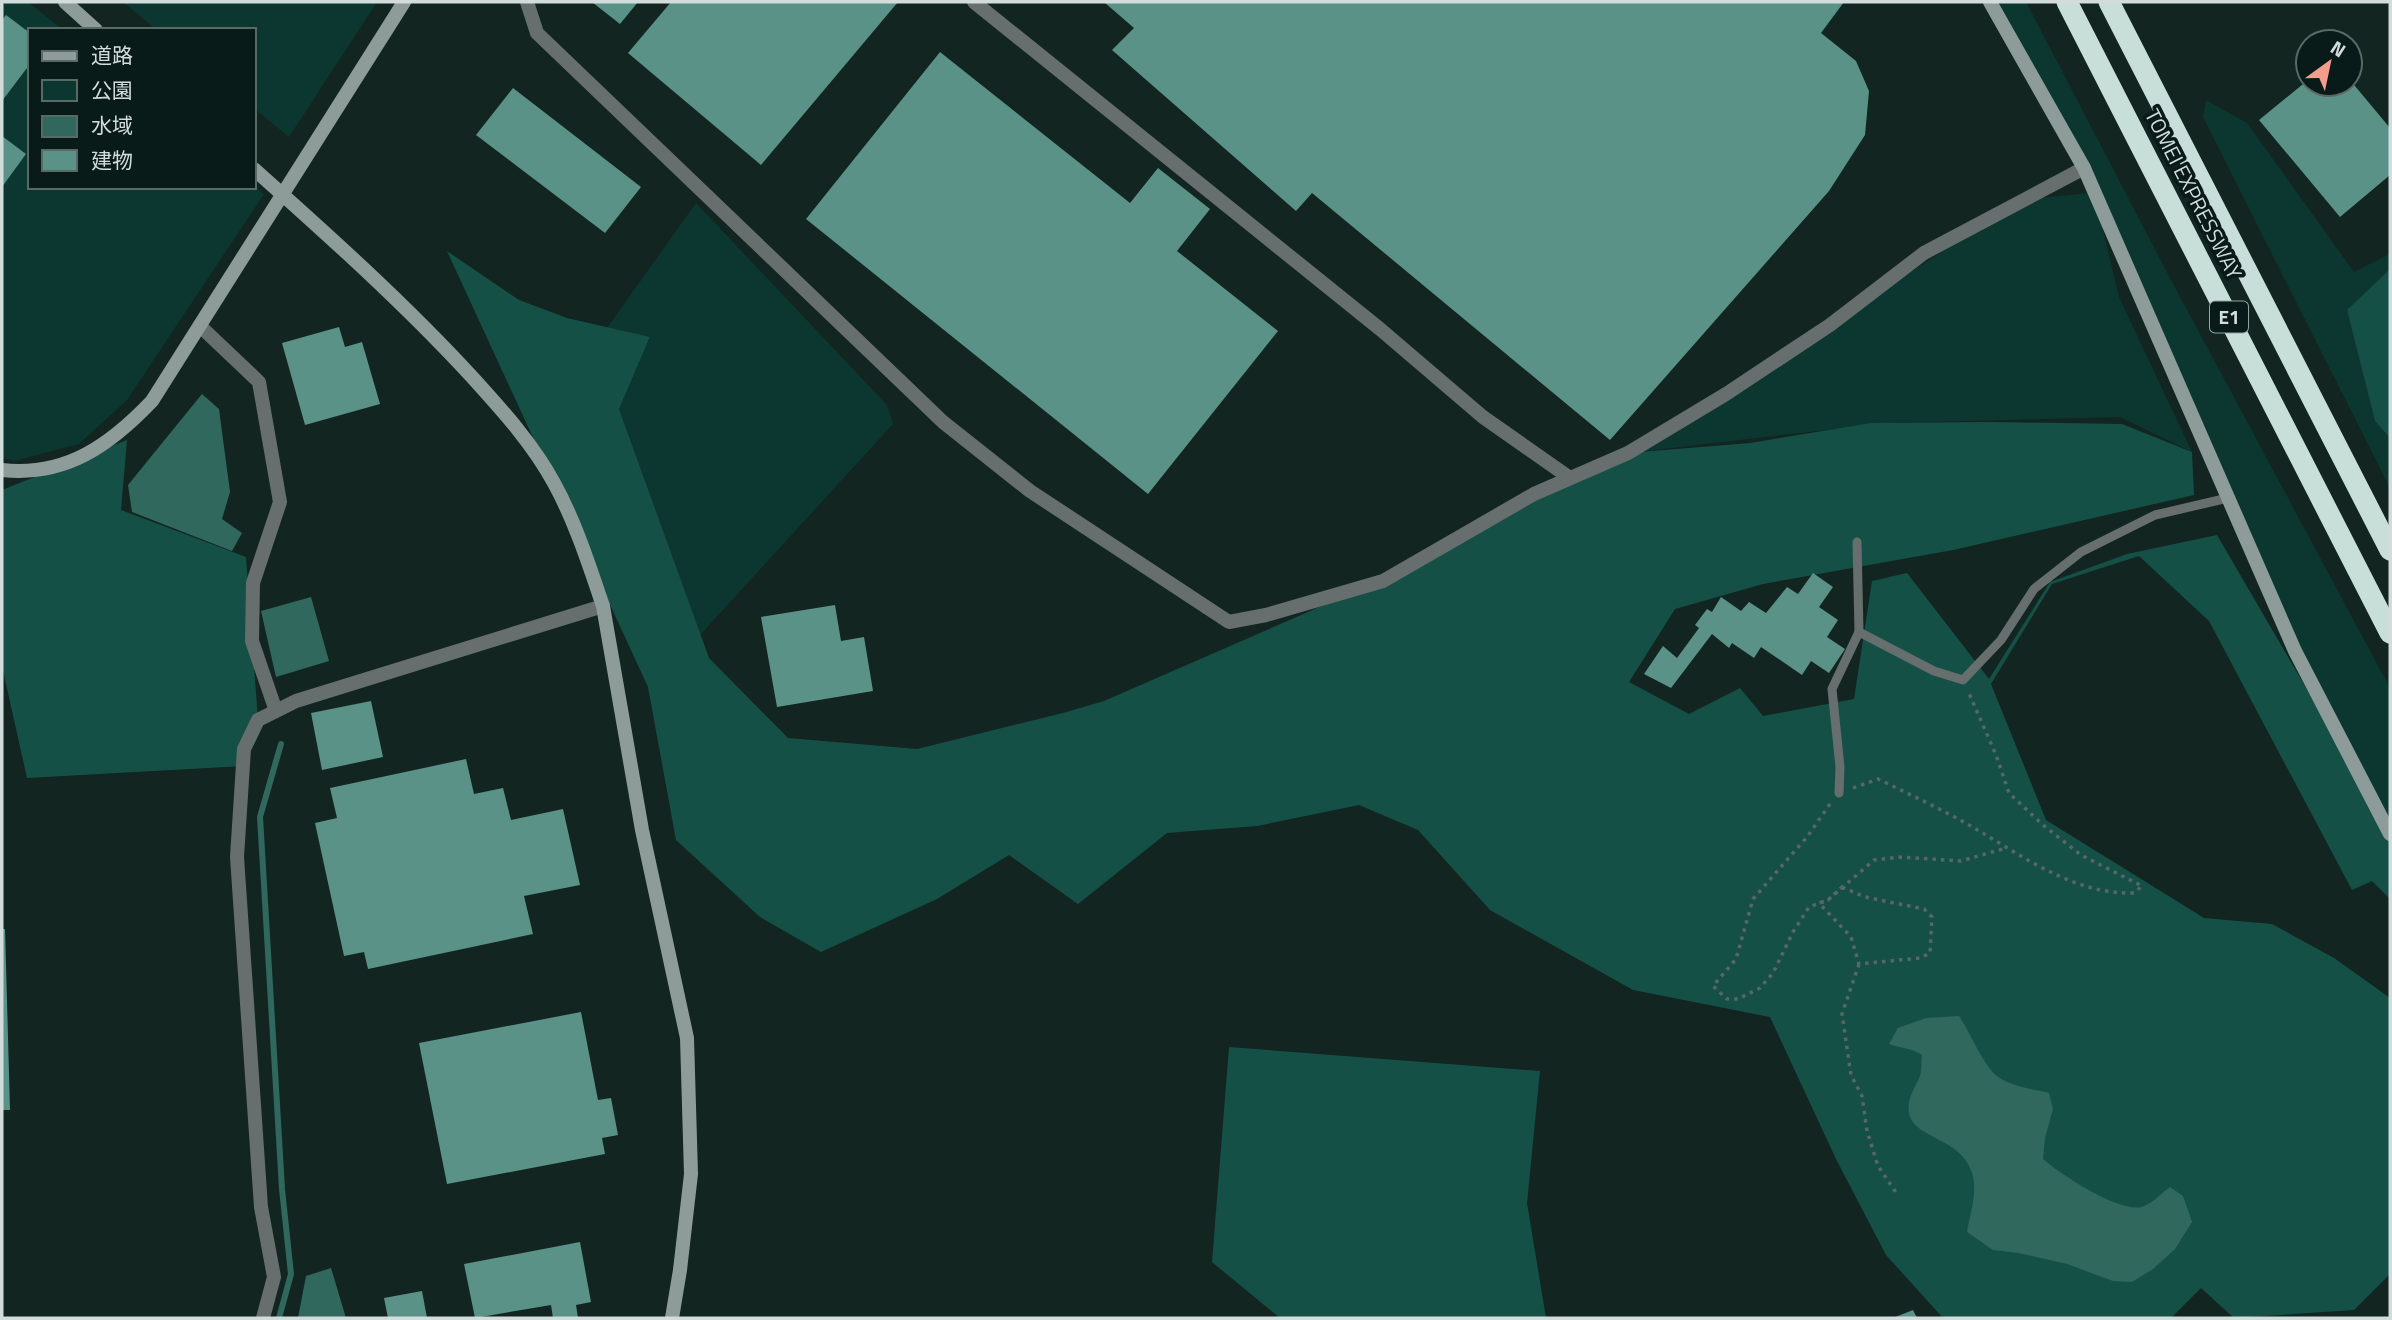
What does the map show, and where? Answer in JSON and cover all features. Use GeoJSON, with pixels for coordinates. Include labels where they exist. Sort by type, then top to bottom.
{"type":"FeatureCollection","features":[{"type":"Feature","properties":{"kind":"highway","name":"TOMEI EXPRESSWAY"},"geometry":{"type":"LineString","coordinates":[[2067,2],[2390,633]]}},
{"type":"Feature","properties":{"kind":"highway","name":"TOMEI EXPRESSWAY"},"geometry":{"type":"LineString","coordinates":[[2109,2],[2390,550]]}},
{"type":"Feature","properties":{"kind":"street"},"geometry":{"type":"LineString","coordinates":[[65,2],[94,28]]}},
{"type":"Feature","properties":{"kind":"street"},"geometry":{"type":"LineString","coordinates":[[2,470],[22,472],[63,465],[98,449],[127,427],[152,401],[404,2]]}},
{"type":"Feature","properties":{"kind":"street"},"geometry":{"type":"LineString","coordinates":[[527,2],[537,33],[943,422],[1030,491],[1229,622],[1266,615],[1383,581],[1534,494],[1628,453],[1726,394],[1830,325],[1924,253],[2084,168]]}},
{"type":"Feature","properties":{"kind":"street"},"geometry":{"type":"LineString","coordinates":[[974,2],[1380,329],[1483,417],[1570,478]]}},
{"type":"Feature","properties":{"kind":"street"},"geometry":{"type":"LineString","coordinates":[[1990,2],[2084,168],[2295,651],[2390,834]]}},
{"type":"Feature","properties":{"kind":"street"},"geometry":{"type":"LineString","coordinates":[[256,171],[429,330],[510,419],[554,482],[603,606],[642,830],[687,1038],[691,1174],[672,1318]]}},
{"type":"Feature","properties":{"kind":"street"},"geometry":{"type":"LineString","coordinates":[[200,326],[259,382],[281,502],[253,583],[252,641],[276,711]]}},
{"type":"Feature","properties":{"kind":"street"},"geometry":{"type":"LineString","coordinates":[[263,1318],[274,1277],[261,1207],[237,857],[244,749],[258,720],[296,701],[603,606]]}},
{"type":"Feature","properties":{"kind":"lane"},"geometry":{"type":"LineString","coordinates":[[1859,632],[1934,671],[1963,680],[2001,640],[2034,589],[2081,552],[2155,515],[2228,498]]}},
{"type":"Feature","properties":{"kind":"lane"},"geometry":{"type":"LineString","coordinates":[[1839,793],[1840,767],[1832,689],[1859,632],[1857,542]]}},
{"type":"Feature","properties":{"kind":"path"},"geometry":{"type":"LineString","coordinates":[[1963,680],[1996,755],[2008,793],[2081,855],[2142,886],[2134,893],[2111,894],[2073,883],[1935,806],[1878,779],[1839,793],[1807,837],[1753,899],[1736,959],[1713,986],[1727,999],[1738,999],[1760,988],[1773,973],[1808,907],[1828,900],[1874,860],[1900,857],[1961,861],[2006,848]]}},
{"type":"Feature","properties":{"kind":"path"},"geometry":{"type":"LineString","coordinates":[[1842,887],[1865,897],[1924,909],[1932,917],[1930,953],[1920,958],[1859,964]]}},
{"type":"Feature","properties":{"kind":"path"},"geometry":{"type":"LineString","coordinates":[[1819,903],[1851,937],[1859,964],[1842,1014],[1851,1075],[1862,1096],[1867,1131],[1878,1166],[1897,1194]]}},
{"type":"Feature","properties":{"kind":"green space"},"geometry":{"type":"Polygon","coordinates":[[[2,2],[28,2],[60,28],[28,28],[28,189],[256,188],[264,194],[127,400],[79,444],[14,461],[2,458],[2,2]]]}},
{"type":"Feature","properties":{"kind":"green space"},"geometry":{"type":"Polygon","coordinates":[[[123,2],[377,2],[289,137],[256,110],[256,28],[155,28],[123,2]]]}},
{"type":"Feature","properties":{"kind":"green space"},"geometry":{"type":"Polygon","coordinates":[[[1990,2],[2026,2],[2171,280],[2390,688],[2390,834],[2312,679],[2100,218],[2119,297],[2192,452],[2120,417],[1886,423],[1628,453],[2023,200],[2089,193],[1990,2]]]}},
{"type":"Feature","properties":{"kind":"green space"},"geometry":{"type":"Polygon","coordinates":[[[2206,100],[2247,123],[2354,272],[2390,254],[2390,269],[2347,310],[2375,421],[2390,438],[2390,488],[2203,117],[2206,100]]]}},
{"type":"Feature","properties":{"kind":"green space"},"geometry":{"type":"Polygon","coordinates":[[[696,203],[887,405],[893,424],[700,635],[619,409],[650,338],[607,328],[696,203]]]}},
{"type":"Feature","properties":{"kind":"shaded area"},"geometry":{"type":"Polygon","coordinates":[[[447,251],[519,300],[567,318],[650,337],[619,409],[709,658],[788,738],[917,749],[1104,701],[1409,568],[1570,478],[1628,453],[1750,443],[1871,423],[1992,422],[2122,424],[2192,452],[2194,495],[1953,550],[1763,584],[1675,609],[1629,682],[1689,714],[1740,688],[1763,716],[1854,699],[1872,581],[1907,573],[1989,679],[2050,582],[2127,554],[2217,535],[2390,832],[2390,899],[2372,881],[2352,890],[2209,621],[2139,556],[2052,584],[1991,684],[2046,820],[2204,918],[2272,924],[2334,958],[2390,998],[2390,1274],[2354,1310],[2234,1318],[2201,1288],[2171,1318],[1943,1318],[1886,1255],[1836,1159],[1770,1017],[1633,990],[1490,910],[1418,830],[1359,805],[1257,826],[1167,833],[1078,904],[1009,855],[937,899],[821,952],[760,917],[676,840],[648,687],[447,251]]]}},
{"type":"Feature","properties":{"kind":"shaded area"},"geometry":{"type":"Polygon","coordinates":[[[2390,269],[2390,438],[2375,421],[2347,310],[2390,269]]]}},
{"type":"Feature","properties":{"kind":"shaded area"},"geometry":{"type":"Polygon","coordinates":[[[127,440],[121,510],[246,557],[258,720],[243,766],[27,778],[2,666],[2,490],[127,440]]]}},
{"type":"Feature","properties":{"kind":"shaded area"},"geometry":{"type":"Polygon","coordinates":[[[1229,1047],[1540,1071],[1527,1203],[1546,1318],[1280,1318],[1212,1262],[1229,1047]]]}},
{"type":"Feature","properties":{"kind":"water"},"geometry":{"type":"Polygon","coordinates":[[[202,394],[219,409],[230,492],[222,519],[242,533],[232,551],[132,512],[128,485],[202,394]]]}},
{"type":"Feature","properties":{"kind":"water"},"geometry":{"type":"Polygon","coordinates":[[[311,597],[329,661],[276,677],[261,611],[311,597]]]}},
{"type":"Feature","properties":{"kind":"water"},"geometry":{"type":"Polygon","coordinates":[[[1959,1016],[1997,1076],[2015,1085],[2049,1093],[2053,1109],[2045,1138],[2043,1159],[2051,1166],[2090,1191],[2132,1207],[2145,1206],[2170,1187],[2183,1196],[2192,1222],[2175,1249],[2153,1269],[2132,1282],[2113,1281],[2067,1264],[1993,1250],[1967,1232],[1974,1195],[1972,1173],[1967,1161],[1958,1152],[1912,1121],[1909,1102],[1920,1076],[1922,1055],[1889,1044],[1898,1028],[1926,1018],[1959,1016]]]}},
{"type":"Feature","properties":{"kind":"water"},"geometry":{"type":"Polygon","coordinates":[[[331,1268],[346,1318],[298,1318],[306,1276],[331,1268]]]}},
{"type":"Feature","properties":{"kind":"building"},"geometry":{"type":"Polygon","coordinates":[[[592,2],[638,2],[620,24],[592,2]]]}},
{"type":"Feature","properties":{"kind":"building"},"geometry":{"type":"Polygon","coordinates":[[[671,2],[898,2],[761,165],[628,53],[671,2]]]}},
{"type":"Feature","properties":{"kind":"building"},"geometry":{"type":"Polygon","coordinates":[[[1104,2],[1844,2],[1821,33],[1856,61],[1869,91],[1865,135],[1829,191],[1610,440],[1312,193],[1296,211],[1112,50],[1134,28],[1104,2]]]}},
{"type":"Feature","properties":{"kind":"building"},"geometry":{"type":"Polygon","coordinates":[[[6,15],[28,32],[28,67],[2,101],[2,20],[6,15]]]}},
{"type":"Feature","properties":{"kind":"building"},"geometry":{"type":"Polygon","coordinates":[[[940,52],[1130,203],[1158,168],[1210,209],[1177,251],[1278,331],[1148,494],[806,219],[940,52]]]}},
{"type":"Feature","properties":{"kind":"building"},"geometry":{"type":"Polygon","coordinates":[[[513,88],[641,187],[605,233],[476,135],[513,88]]]}},
{"type":"Feature","properties":{"kind":"building"},"geometry":{"type":"Polygon","coordinates":[[[2294,91],[2294,98],[2364,97],[2390,128],[2390,175],[2340,217],[2259,120],[2294,91]]]}},
{"type":"Feature","properties":{"kind":"building"},"geometry":{"type":"Polygon","coordinates":[[[2,136],[26,154],[2,187],[2,136]]]}},
{"type":"Feature","properties":{"kind":"building"},"geometry":{"type":"Polygon","coordinates":[[[339,327],[345,347],[362,342],[380,404],[305,425],[282,343],[339,327]]]}},
{"type":"Feature","properties":{"kind":"building"},"geometry":{"type":"Polygon","coordinates":[[[1813,573],[1833,587],[1819,607],[1838,620],[1827,637],[1845,649],[1829,673],[1811,661],[1802,675],[1761,647],[1754,658],[1732,643],[1729,648],[1712,634],[1671,688],[1644,674],[1663,646],[1677,658],[1699,628],[1695,625],[1707,609],[1712,612],[1721,597],[1741,611],[1749,602],[1766,613],[1787,587],[1798,594],[1813,573]]]}},
{"type":"Feature","properties":{"kind":"building"},"geometry":{"type":"Polygon","coordinates":[[[835,605],[841,641],[864,637],[873,691],[777,707],[761,617],[835,605]]]}},
{"type":"Feature","properties":{"kind":"building"},"geometry":{"type":"Polygon","coordinates":[[[371,701],[383,757],[322,770],[311,713],[371,701]]]}},
{"type":"Feature","properties":{"kind":"building"},"geometry":{"type":"Polygon","coordinates":[[[466,759],[474,794],[503,788],[511,820],[563,809],[580,885],[524,896],[533,934],[368,969],[364,952],[344,956],[315,823],[337,818],[330,788],[466,759]]]}},
{"type":"Feature","properties":{"kind":"building"},"geometry":{"type":"Polygon","coordinates":[[[2,929],[5,929],[10,1110],[2,1110],[2,929]]]}},
{"type":"Feature","properties":{"kind":"building"},"geometry":{"type":"Polygon","coordinates":[[[581,1012],[598,1100],[611,1098],[618,1135],[602,1138],[605,1154],[447,1184],[419,1043],[581,1012]]]}},
{"type":"Feature","properties":{"kind":"building"},"geometry":{"type":"Polygon","coordinates":[[[580,1242],[591,1302],[576,1305],[578,1318],[553,1318],[551,1305],[475,1318],[464,1264],[580,1242]]]}},
{"type":"Feature","properties":{"kind":"building"},"geometry":{"type":"Polygon","coordinates":[[[422,1291],[427,1318],[388,1318],[384,1298],[422,1291]]]}},
{"type":"Feature","properties":{"kind":"building"},"geometry":{"type":"Polygon","coordinates":[[[1913,1310],[1917,1318],[1893,1318],[1913,1310]]]}},
{"type":"Feature","properties":{"kind":"waterway"},"geometry":{"type":"LineString","coordinates":[[279,1318],[291,1274],[282,1189],[260,817],[281,744]]}}]}
